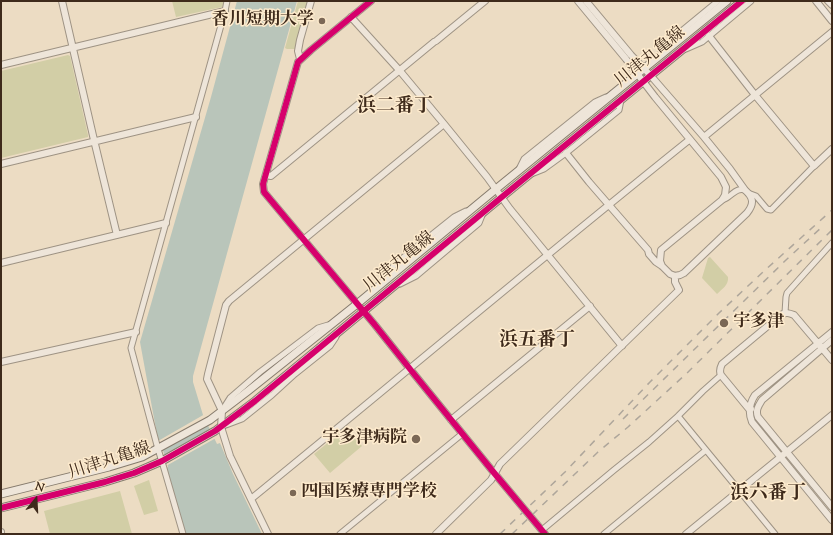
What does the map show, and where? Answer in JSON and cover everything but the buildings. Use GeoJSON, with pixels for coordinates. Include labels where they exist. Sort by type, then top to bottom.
{"type":"FeatureCollection","features":[{"type":"Feature","properties":{"kind":"main road","name":"川津丸亀線"},"geometry":{"type":"LineString","coordinates":[[1,494],[142,457],[210,420],[385,282],[496,189],[727,1]]}},
{"type":"Feature","properties":{"kind":"main road","name":"川津丸亀線"},"geometry":{"type":"LineString","coordinates":[[1,508],[105,482],[134,473],[163,460],[218,429],[255,401],[742,1]]}},
{"type":"Feature","properties":{"kind":"street"},"geometry":{"type":"LineString","coordinates":[[62,1],[117,235]]}},
{"type":"Feature","properties":{"kind":"street"},"geometry":{"type":"LineString","coordinates":[[183,534],[131,348],[227,1]]}},
{"type":"Feature","properties":{"kind":"street"},"geometry":{"type":"LineString","coordinates":[[300,59],[298,51],[311,1]]}},
{"type":"Feature","properties":{"kind":"street"},"geometry":{"type":"LineString","coordinates":[[371,1],[300,59],[297,64],[263,188],[266,195],[544,532],[614,470],[649,442],[722,375]]}},
{"type":"Feature","properties":{"kind":"street"},"geometry":{"type":"LineString","coordinates":[[266,175],[271,176],[485,1]]}},
{"type":"Feature","properties":{"kind":"street"},"geometry":{"type":"LineString","coordinates":[[566,153],[648,250],[649,254],[656,262],[670,274],[675,276],[684,273],[751,208],[752,204],[746,191],[704,137],[588,4],[578,1]]}},
{"type":"Feature","properties":{"kind":"street"},"geometry":{"type":"LineString","coordinates":[[670,48],[678,34],[718,1]]}},
{"type":"Feature","properties":{"kind":"street"},"geometry":{"type":"LineString","coordinates":[[682,51],[702,42],[751,1]]}},
{"type":"Feature","properties":{"kind":"street"},"geometry":{"type":"LineString","coordinates":[[816,1],[832,21]]}},
{"type":"Feature","properties":{"kind":"street"},"geometry":{"type":"LineString","coordinates":[[828,1],[832,6]]}},
{"type":"Feature","properties":{"kind":"street"},"geometry":{"type":"LineString","coordinates":[[588,4],[643,82],[724,182],[726,191],[722,200]]}},
{"type":"Feature","properties":{"kind":"street"},"geometry":{"type":"LineString","coordinates":[[1,65],[225,11]]}},
{"type":"Feature","properties":{"kind":"street"},"geometry":{"type":"LineString","coordinates":[[351,17],[400,71],[444,124],[496,189],[501,198],[622,346]]}},
{"type":"Feature","properties":{"kind":"street"},"geometry":{"type":"LineString","coordinates":[[704,137],[832,32]]}},
{"type":"Feature","properties":{"kind":"street"},"geometry":{"type":"LineString","coordinates":[[709,36],[755,95],[814,166]]}},
{"type":"Feature","properties":{"kind":"street"},"geometry":{"type":"LineString","coordinates":[[529,175],[544,169],[619,110],[621,100]]}},
{"type":"Feature","properties":{"kind":"street"},"geometry":{"type":"LineString","coordinates":[[1,164],[196,117]]}},
{"type":"Feature","properties":{"kind":"street"},"geometry":{"type":"LineString","coordinates":[[268,534],[218,429],[222,411],[207,377],[226,305],[444,124]]}},
{"type":"Feature","properties":{"kind":"street"},"geometry":{"type":"LineString","coordinates":[[251,498],[547,255],[690,140]]}},
{"type":"Feature","properties":{"kind":"street"},"geometry":{"type":"LineString","coordinates":[[648,250],[661,250],[722,200],[728,198],[737,190],[741,189],[756,196],[767,209],[771,210],[832,149]]}},
{"type":"Feature","properties":{"kind":"street"},"geometry":{"type":"LineString","coordinates":[[1,263],[166,223]]}},
{"type":"Feature","properties":{"kind":"street"},"geometry":{"type":"LineString","coordinates":[[785,313],[787,293],[832,243]]}},
{"type":"Feature","properties":{"kind":"street"},"geometry":{"type":"LineString","coordinates":[[661,250],[660,261],[662,266]]}},
{"type":"Feature","properties":{"kind":"street"},"geometry":{"type":"LineString","coordinates":[[436,534],[490,480],[500,464],[679,290],[674,282],[675,276]]}},
{"type":"Feature","properties":{"kind":"street"},"geometry":{"type":"LineString","coordinates":[[451,420],[590,306]]}},
{"type":"Feature","properties":{"kind":"street"},"geometry":{"type":"LineString","coordinates":[[756,411],[749,409],[722,375],[720,368],[722,364],[781,315],[788,313],[794,316],[832,360]]}},
{"type":"Feature","properties":{"kind":"street"},"geometry":{"type":"LineString","coordinates":[[1,362],[136,332]]}},
{"type":"Feature","properties":{"kind":"street"},"geometry":{"type":"LineString","coordinates":[[832,332],[820,346],[762,400],[756,411],[758,417],[832,507]]}},
{"type":"Feature","properties":{"kind":"street"},"geometry":{"type":"LineString","coordinates":[[832,340],[820,346],[755,395],[751,401],[749,409],[752,422],[832,520]]}},
{"type":"Feature","properties":{"kind":"street"},"geometry":{"type":"LineString","coordinates":[[678,416],[775,534]]}},
{"type":"Feature","properties":{"kind":"street"},"geometry":{"type":"LineString","coordinates":[[686,534],[780,457],[831,419]]}},
{"type":"Feature","properties":{"kind":"street"},"geometry":{"type":"LineString","coordinates":[[340,534],[462,434]]}},
{"type":"Feature","properties":{"kind":"street"},"geometry":{"type":"LineString","coordinates":[[604,534],[706,450]]}},
{"type":"Feature","properties":{"kind":"shaded area"},"geometry":{"type":"Polygon","coordinates":[[[172,1],[224,1],[222,7],[176,17],[172,1]]]}},
{"type":"Feature","properties":{"kind":"shaded area"},"geometry":{"type":"Polygon","coordinates":[[[237,1],[297,1],[193,376],[193,382],[203,415],[217,444],[220,443],[262,534],[186,534],[166,468],[168,467],[160,440],[158,440],[140,342],[211,97],[237,1]]]}},
{"type":"Feature","properties":{"kind":"shaded area"},"geometry":{"type":"Polygon","coordinates":[[[298,1],[308,1],[295,49],[287,49],[285,48],[298,1]]]}},
{"type":"Feature","properties":{"kind":"shaded area"},"geometry":{"type":"Polygon","coordinates":[[[68,55],[70,56],[88,137],[1,158],[1,71],[68,55]]]}},
{"type":"Feature","properties":{"kind":"shaded area"},"geometry":{"type":"Polygon","coordinates":[[[710,257],[728,277],[726,285],[717,294],[702,278],[708,258],[710,257]]]}},
{"type":"Feature","properties":{"kind":"shaded area"},"geometry":{"type":"Polygon","coordinates":[[[346,428],[362,446],[330,473],[314,454],[346,428]]]}},
{"type":"Feature","properties":{"kind":"shaded area"},"geometry":{"type":"Polygon","coordinates":[[[149,480],[158,511],[144,515],[134,486],[149,480]]]}},
{"type":"Feature","properties":{"kind":"shaded area"},"geometry":{"type":"Polygon","coordinates":[[[120,491],[132,534],[50,534],[44,511],[120,491]]]}},
{"type":"Feature","properties":{"kind":"pier"},"geometry":{"type":"Polygon","coordinates":[[[205,414],[209,423],[161,450],[158,441],[205,414]]]}},
{"type":"Feature","properties":{"kind":"pier"},"geometry":{"type":"Polygon","coordinates":[[[212,428],[216,438],[166,466],[163,456],[212,428]]]}},
{"type":"Feature","properties":{"kind":"railway"},"geometry":{"type":"LineString","coordinates":[[500,534],[565,472],[650,382],[719,313],[832,210]]}},
{"type":"Feature","properties":{"kind":"railway"},"geometry":{"type":"LineString","coordinates":[[623,419],[786,260],[823,226]]}},
{"type":"Feature","properties":{"kind":"railway"},"geometry":{"type":"LineString","coordinates":[[512,534],[598,452],[686,374],[832,230]]}},
{"type":"Feature","properties":{"kind":"cycle path"},"geometry":{"type":"LineString","coordinates":[[371,1],[298,62],[263,184],[264,192],[375,325],[545,534]]}},
{"type":"Feature","properties":{"kind":"cycle path"},"geometry":{"type":"LineString","coordinates":[[1,508],[105,482],[134,473],[162,461],[215,431],[255,401],[742,1]]}},
{"type":"Feature","properties":{"kind":"place","name":"香川短期大学"},"geometry":{"type":"Point","coordinates":[322,21]}},
{"type":"Feature","properties":{"kind":"place","name":"宇多津"},"geometry":{"type":"Point","coordinates":[724,323]}},
{"type":"Feature","properties":{"kind":"place","name":"宇多津病院"},"geometry":{"type":"Point","coordinates":[416,439]}},
{"type":"Feature","properties":{"kind":"place","name":"四国医療専門学校"},"geometry":{"type":"Point","coordinates":[293,493]}},
{"type":"Feature","properties":{"kind":"district","name":"浜二番丁"},"geometry":{"type":"Point","coordinates":[395,108]}},
{"type":"Feature","properties":{"kind":"district","name":"浜五番丁"},"geometry":{"type":"Point","coordinates":[537,342]}},
{"type":"Feature","properties":{"kind":"district","name":"浜六番丁"},"geometry":{"type":"Point","coordinates":[768,495]}}]}
